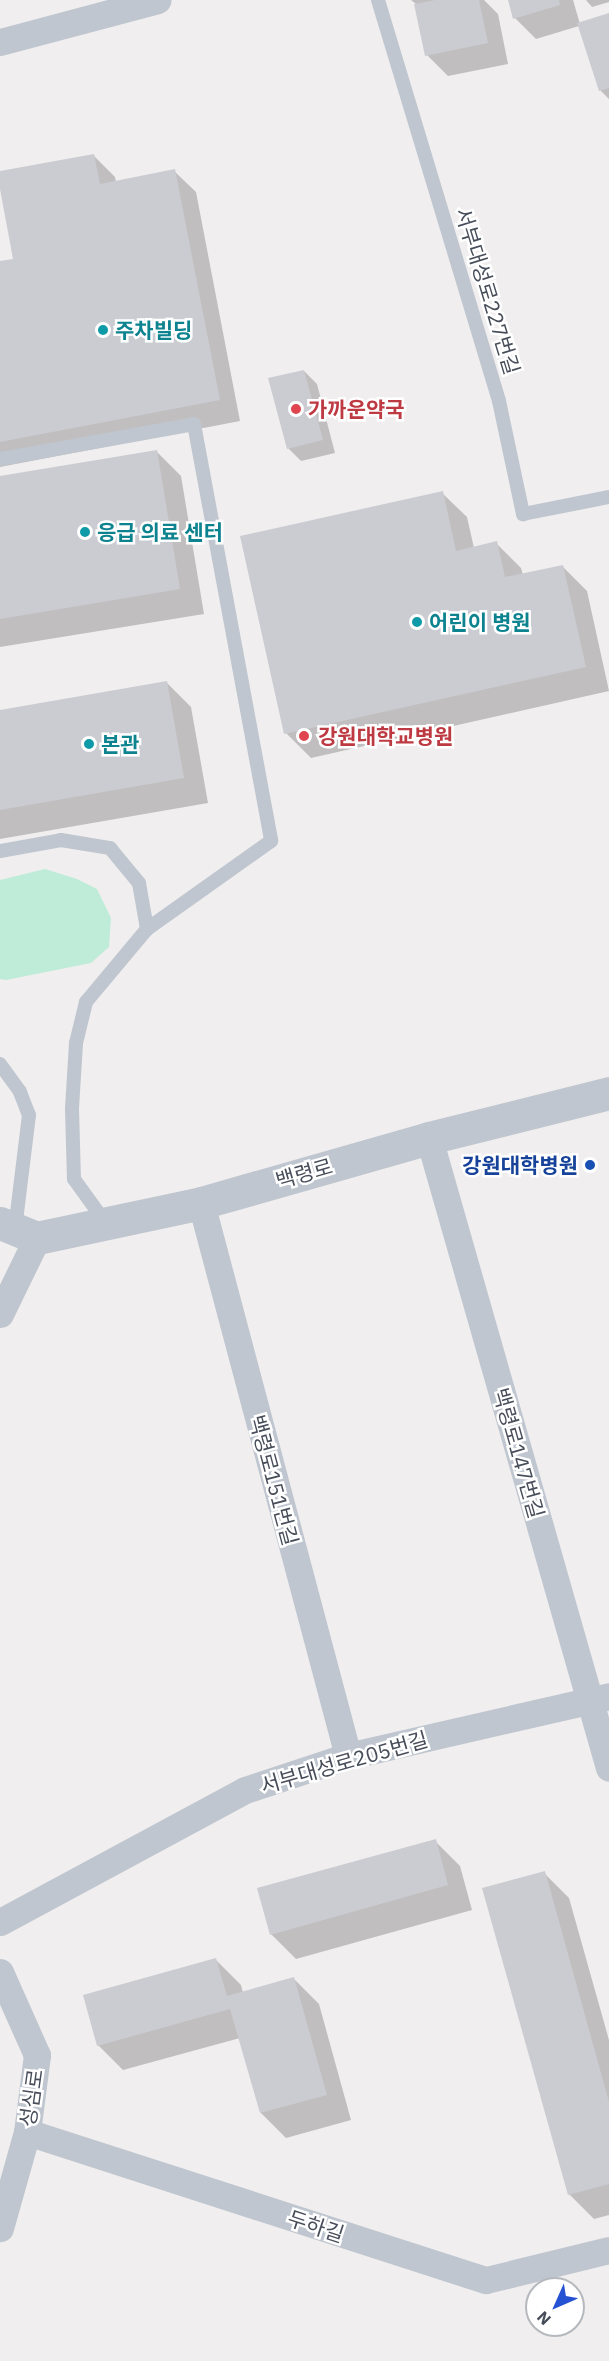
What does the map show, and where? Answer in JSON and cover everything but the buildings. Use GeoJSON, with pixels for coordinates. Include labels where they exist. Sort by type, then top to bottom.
{"type":"FeatureCollection","features":[{"type":"Feature","properties":{"kind":"street"},"geometry":{"type":"LineString","coordinates":[[0,42],[158,0]]}},
{"type":"Feature","properties":{"kind":"street","name":"백령로"},"geometry":{"type":"LineString","coordinates":[[17,1230],[105,1222],[201,1203],[429,1138],[609,1093]]}},
{"type":"Feature","properties":{"kind":"street","name":"백령로147번길"},"geometry":{"type":"LineString","coordinates":[[429,1138],[600,1699],[609,1768]]}},
{"type":"Feature","properties":{"kind":"street","name":"백령로151번길"},"geometry":{"type":"LineString","coordinates":[[201,1203],[348,1756]]}},
{"type":"Feature","properties":{"kind":"street"},"geometry":{"type":"LineString","coordinates":[[0,1314],[17,1230]]}},
{"type":"Feature","properties":{"kind":"street","name":"서부대성로205번길"},"geometry":{"type":"LineString","coordinates":[[0,1922],[245,1790],[348,1756],[600,1699]]}},
{"type":"Feature","properties":{"kind":"street","name":"성심로"},"geometry":{"type":"LineString","coordinates":[[0,1972],[37,2055],[27,2132],[0,2228]]}},
{"type":"Feature","properties":{"kind":"street","name":"두하길"},"geometry":{"type":"LineString","coordinates":[[27,2132],[486,2280],[609,2250]]}},
{"type":"Feature","properties":{"kind":"lane","name":"서부대성로227번길"},"geometry":{"type":"LineString","coordinates":[[378,0],[500,401],[524,514],[609,497]]}},
{"type":"Feature","properties":{"kind":"lane"},"geometry":{"type":"LineString","coordinates":[[0,459],[194,424],[271,841],[147,929],[86,1002],[76,1043],[72,1109],[74,1179],[105,1222]]}},
{"type":"Feature","properties":{"kind":"lane"},"geometry":{"type":"LineString","coordinates":[[0,851],[61,840],[110,848],[138,883],[147,929]]}},
{"type":"Feature","properties":{"kind":"lane"},"geometry":{"type":"LineString","coordinates":[[0,1064],[20,1092],[29,1115],[17,1230]]}},
{"type":"Feature","properties":{"kind":"green space"},"geometry":{"type":"Polygon","coordinates":[[[45,869],[77,879],[97,889],[111,918],[109,947],[91,963],[6,980],[0,979],[0,880],[45,869]]]}},
{"type":"Feature","properties":{"kind":"place","name":"주차빌딩"},"geometry":{"type":"Point","coordinates":[103,330]}},
{"type":"Feature","properties":{"kind":"place","name":"가까운약국"},"geometry":{"type":"Point","coordinates":[296,409]}},
{"type":"Feature","properties":{"kind":"place","name":"응급 의료 센터"},"geometry":{"type":"Point","coordinates":[85,532]}},
{"type":"Feature","properties":{"kind":"place","name":"어린이 병원"},"geometry":{"type":"Point","coordinates":[417,622]}},
{"type":"Feature","properties":{"kind":"place","name":"강원대학교병원"},"geometry":{"type":"Point","coordinates":[304,736]}},
{"type":"Feature","properties":{"kind":"place","name":"본관"},"geometry":{"type":"Point","coordinates":[89,744]}},
{"type":"Feature","properties":{"kind":"place","name":"강원대학병원"},"geometry":{"type":"Point","coordinates":[590,1165]}}]}
